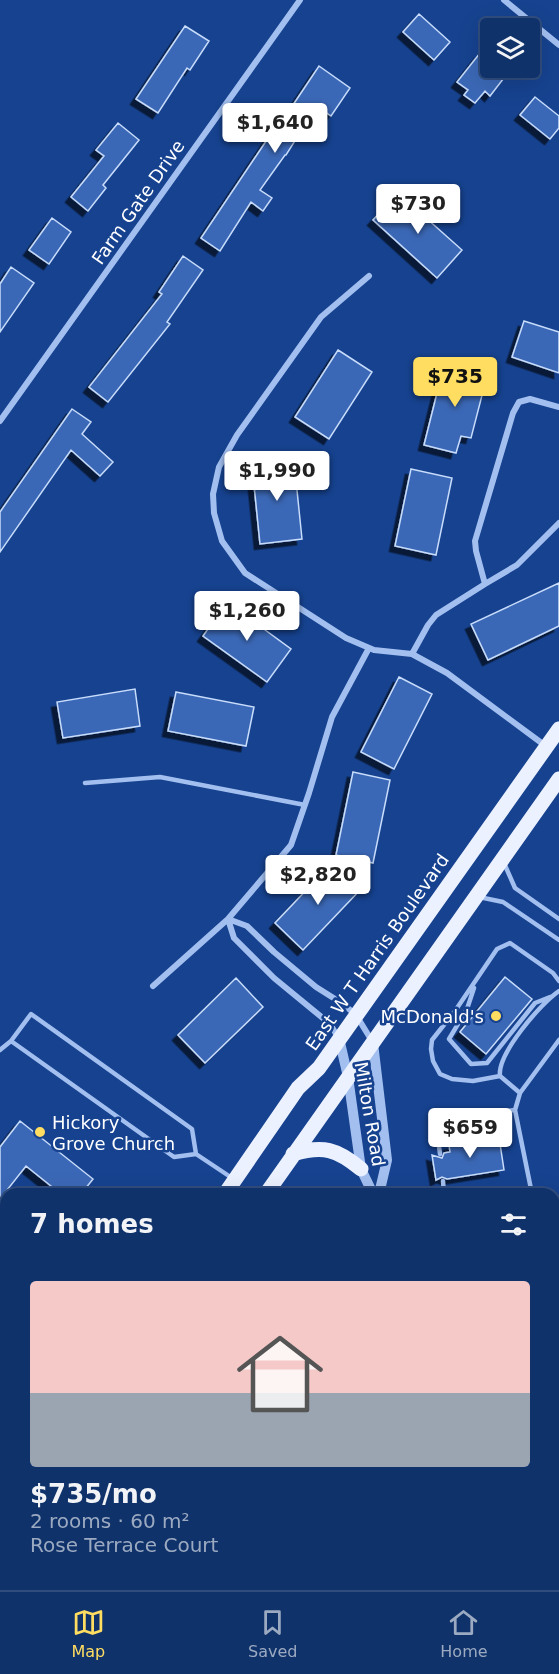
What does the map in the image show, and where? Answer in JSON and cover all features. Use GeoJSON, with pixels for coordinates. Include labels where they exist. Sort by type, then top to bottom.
{"type":"FeatureCollection","features":[{"type":"Feature","properties":{"kind":"main road","name":"East W T Harris Boulevard"},"geometry":{"type":"LineString","coordinates":[[229,1188],[298,1088],[319,1068],[559,729]]}},
{"type":"Feature","properties":{"kind":"main road"},"geometry":{"type":"LineString","coordinates":[[270,1188],[559,779]]}},
{"type":"Feature","properties":{"kind":"main road"},"geometry":{"type":"LineString","coordinates":[[293,1154],[313,1149],[328,1150],[340,1154],[360,1170]]}},
{"type":"Feature","properties":{"kind":"street","name":"Farm Gate Drive"},"geometry":{"type":"LineString","coordinates":[[0,421],[300,0]]}},
{"type":"Feature","properties":{"kind":"street"},"geometry":{"type":"LineString","coordinates":[[504,0],[559,45]]}},
{"type":"Feature","properties":{"kind":"street"},"geometry":{"type":"LineString","coordinates":[[369,276],[321,317],[237,435],[219,467],[213,494],[214,513],[222,541],[237,565],[245,573],[346,638],[369,648],[412,654],[447,673],[547,747]]}},
{"type":"Feature","properties":{"kind":"street"},"geometry":{"type":"LineString","coordinates":[[485,584],[475,541],[513,413],[519,402],[530,399],[559,407]]}},
{"type":"Feature","properties":{"kind":"street"},"geometry":{"type":"LineString","coordinates":[[412,654],[436,615],[517,565],[559,523]]}},
{"type":"Feature","properties":{"kind":"street"},"geometry":{"type":"LineString","coordinates":[[153,986],[228,919],[291,845],[332,717],[369,648]]}},
{"type":"Feature","properties":{"kind":"street"},"geometry":{"type":"LineString","coordinates":[[228,919],[247,926],[316,987],[356,1015],[373,1043]]}},
{"type":"Feature","properties":{"kind":"street"},"geometry":{"type":"LineString","coordinates":[[228,919],[234,938],[274,978],[330,1024],[339,1038]]}},
{"type":"Feature","properties":{"kind":"street","name":"Milton Road"},"geometry":{"type":"LineString","coordinates":[[339,1038],[348,1077],[360,1170],[370,1188]]}},
{"type":"Feature","properties":{"kind":"street","name":"Milton Road"},"geometry":{"type":"LineString","coordinates":[[373,1043],[387,1160],[380,1188]]}},
{"type":"Feature","properties":{"kind":"lane"},"geometry":{"type":"LineString","coordinates":[[85,783],[160,777],[304,805]]}},
{"type":"Feature","properties":{"kind":"lane"},"geometry":{"type":"LineString","coordinates":[[502,860],[515,888],[559,919]]}},
{"type":"Feature","properties":{"kind":"lane"},"geometry":{"type":"LineString","coordinates":[[476,897],[503,902],[559,940]]}},
{"type":"Feature","properties":{"kind":"lane"},"geometry":{"type":"LineString","coordinates":[[500,1076],[473,1081],[452,1079],[440,1074],[433,1061],[432,1040],[455,1011],[497,949],[510,943],[545,967],[559,981]]}},
{"type":"Feature","properties":{"kind":"lane"},"geometry":{"type":"LineString","coordinates":[[477,980],[466,1009],[449,1039],[471,1064],[487,1063],[535,1003],[559,991]]}},
{"type":"Feature","properties":{"kind":"lane"},"geometry":{"type":"LineString","coordinates":[[520,1093],[500,1076],[499,1069],[503,1058],[521,1032],[550,997]]}},
{"type":"Feature","properties":{"kind":"lane"},"geometry":{"type":"LineString","coordinates":[[0,1050],[11,1041],[30,1014],[192,1128],[196,1154]]}},
{"type":"Feature","properties":{"kind":"lane"},"geometry":{"type":"LineString","coordinates":[[531,1188],[515,1110],[520,1093],[559,1040]]}},
{"type":"Feature","properties":{"kind":"lane"},"geometry":{"type":"LineString","coordinates":[[11,1041],[174,1157],[196,1154],[235,1180]]}},
{"type":"Feature","properties":{"kind":"lane"},"geometry":{"type":"LineString","coordinates":[[440,1154],[437,1131],[444,1117],[515,1110]]}},
{"type":"Feature","properties":{"kind":"lane"},"geometry":{"type":"LineString","coordinates":[[443,1181],[444,1188]]}},
{"type":"Feature","properties":{"kind":"building"},"geometry":{"type":"Polygon","coordinates":[[[419,14],[450,42],[434,60],[403,32],[419,14]]]}},
{"type":"Feature","properties":{"kind":"building"},"geometry":{"type":"Polygon","coordinates":[[[185,26],[209,41],[190,70],[187,68],[158,113],[136,99],[185,26]]]}},
{"type":"Feature","properties":{"kind":"building"},"geometry":{"type":"Polygon","coordinates":[[[480,53],[480,78],[504,78],[490,96],[485,91],[475,103],[464,95],[468,90],[457,82],[480,53]]]}},
{"type":"Feature","properties":{"kind":"building"},"geometry":{"type":"Polygon","coordinates":[[[319,66],[350,88],[331,116],[317,106],[286,155],[260,190],[272,198],[263,211],[251,202],[220,251],[201,238],[319,66]]]}},
{"type":"Feature","properties":{"kind":"building"},"geometry":{"type":"Polygon","coordinates":[[[535,97],[559,116],[559,128],[550,139],[520,115],[535,97]]]}},
{"type":"Feature","properties":{"kind":"building"},"geometry":{"type":"Polygon","coordinates":[[[118,123],[139,140],[103,185],[106,188],[88,211],[71,197],[104,156],[96,150],[118,123]]]}},
{"type":"Feature","properties":{"kind":"building"},"geometry":{"type":"Polygon","coordinates":[[[398,193],[462,250],[437,278],[373,220],[398,193]]]}},
{"type":"Feature","properties":{"kind":"building"},"geometry":{"type":"Polygon","coordinates":[[[52,218],[71,232],[49,264],[29,250],[52,218]]]}},
{"type":"Feature","properties":{"kind":"building"},"geometry":{"type":"Polygon","coordinates":[[[183,256],[203,270],[167,322],[170,324],[108,402],[89,387],[162,294],[159,292],[183,256]]]}},
{"type":"Feature","properties":{"kind":"building"},"geometry":{"type":"Polygon","coordinates":[[[11,267],[34,283],[0,332],[0,284],[11,267]]]}},
{"type":"Feature","properties":{"kind":"building"},"geometry":{"type":"Polygon","coordinates":[[[524,321],[559,332],[559,373],[512,357],[524,321]]]}},
{"type":"Feature","properties":{"kind":"building"},"geometry":{"type":"Polygon","coordinates":[[[338,350],[372,372],[329,439],[295,417],[338,350]]]}},
{"type":"Feature","properties":{"kind":"building"},"geometry":{"type":"Polygon","coordinates":[[[444,365],[487,376],[471,438],[461,436],[456,453],[424,445],[444,365]]]}},
{"type":"Feature","properties":{"kind":"building"},"geometry":{"type":"Polygon","coordinates":[[[72,409],[91,422],[82,434],[113,462],[100,476],[71,450],[0,552],[0,512],[72,409]]]}},
{"type":"Feature","properties":{"kind":"building"},"geometry":{"type":"Polygon","coordinates":[[[294,461],[302,539],[260,544],[252,465],[294,461]]]}},
{"type":"Feature","properties":{"kind":"building"},"geometry":{"type":"Polygon","coordinates":[[[411,469],[452,478],[436,555],[395,546],[411,469]]]}},
{"type":"Feature","properties":{"kind":"building"},"geometry":{"type":"Polygon","coordinates":[[[559,583],[559,626],[488,660],[471,624],[559,583]]]}},
{"type":"Feature","properties":{"kind":"building"},"geometry":{"type":"Polygon","coordinates":[[[227,602],[291,649],[267,682],[203,636],[227,602]]]}},
{"type":"Feature","properties":{"kind":"building"},"geometry":{"type":"Polygon","coordinates":[[[399,677],[432,694],[394,769],[361,752],[399,677]]]}},
{"type":"Feature","properties":{"kind":"building"},"geometry":{"type":"Polygon","coordinates":[[[135,689],[140,726],[63,738],[57,702],[135,689]]]}},
{"type":"Feature","properties":{"kind":"building"},"geometry":{"type":"Polygon","coordinates":[[[176,692],[254,707],[246,746],[168,731],[176,692]]]}},
{"type":"Feature","properties":{"kind":"building"},"geometry":{"type":"Polygon","coordinates":[[[353,772],[390,780],[373,863],[336,855],[353,772]]]}},
{"type":"Feature","properties":{"kind":"building"},"geometry":{"type":"Polygon","coordinates":[[[333,862],[361,889],[303,950],[275,923],[333,862]]]}},
{"type":"Feature","properties":{"kind":"building","name":"McDonald's"},"geometry":{"type":"Polygon","coordinates":[[[505,977],[532,999],[486,1054],[460,1032],[505,977]]]}},
{"type":"Feature","properties":{"kind":"building"},"geometry":{"type":"Polygon","coordinates":[[[236,978],[263,1007],[205,1063],[178,1035],[236,978]]]}},
{"type":"Feature","properties":{"kind":"building"},"geometry":{"type":"Polygon","coordinates":[[[20,1121],[93,1179],[86,1188],[54,1188],[26,1166],[9,1188],[0,1188],[0,1147],[20,1121]]]}},
{"type":"Feature","properties":{"kind":"building"},"geometry":{"type":"Polygon","coordinates":[[[499,1137],[504,1170],[447,1179],[442,1177],[436,1180],[432,1155],[442,1158],[444,1153],[450,1152],[449,1145],[499,1137]]]}},
{"type":"Feature","properties":{"kind":"place","name":"McDonald's"},"geometry":{"type":"Point","coordinates":[496,1016]}},
{"type":"Feature","properties":{"kind":"place","name":"Hickory Grove Church"},"geometry":{"type":"Point","coordinates":[40,1132]}}]}
